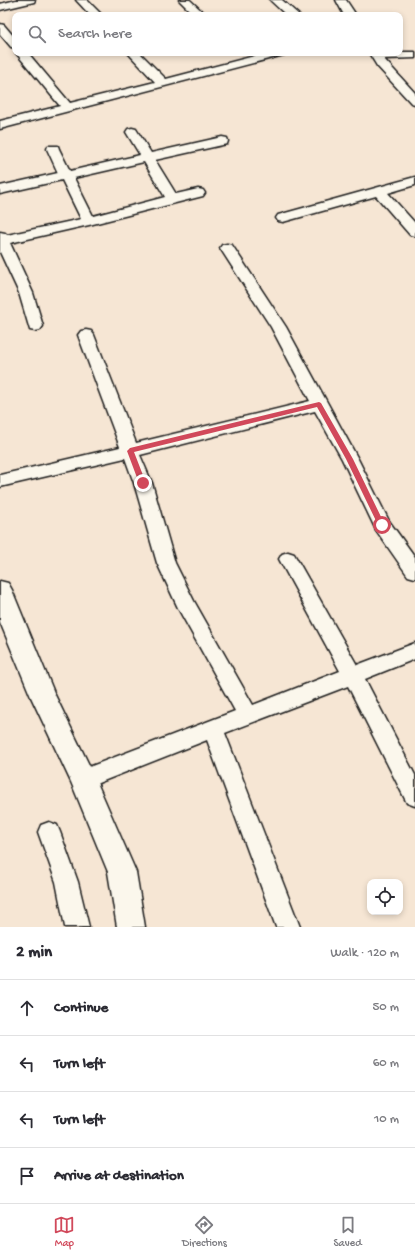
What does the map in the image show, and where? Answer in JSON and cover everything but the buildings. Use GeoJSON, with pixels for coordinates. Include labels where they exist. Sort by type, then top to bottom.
{"type":"FeatureCollection","features":[{"type":"Feature","properties":{"kind":"street"},"geometry":{"type":"LineString","coordinates":[[0,7],[30,0]]}},
{"type":"Feature","properties":{"kind":"street"},"geometry":{"type":"LineString","coordinates":[[81,0],[93,12]]}},
{"type":"Feature","properties":{"kind":"street"},"geometry":{"type":"LineString","coordinates":[[184,0],[197,12]]}},
{"type":"Feature","properties":{"kind":"street"},"geometry":{"type":"LineString","coordinates":[[275,0],[289,12]]}},
{"type":"Feature","properties":{"kind":"street"},"geometry":{"type":"LineString","coordinates":[[341,0],[348,12]]}},
{"type":"Feature","properties":{"kind":"street"},"geometry":{"type":"LineString","coordinates":[[0,27],[12,41]]}},
{"type":"Feature","properties":{"kind":"street"},"geometry":{"type":"LineString","coordinates":[[403,55],[415,55]]}},
{"type":"Feature","properties":{"kind":"street"},"geometry":{"type":"LineString","coordinates":[[25,56],[68,108]]}},
{"type":"Feature","properties":{"kind":"street"},"geometry":{"type":"LineString","coordinates":[[137,56],[163,83]]}},
{"type":"Feature","properties":{"kind":"street"},"geometry":{"type":"LineString","coordinates":[[377,56],[381,64],[415,100]]}},
{"type":"Feature","properties":{"kind":"street"},"geometry":{"type":"LineString","coordinates":[[0,125],[163,83],[245,57]]}},
{"type":"Feature","properties":{"kind":"street"},"geometry":{"type":"LineString","coordinates":[[132,132],[173,200]]}},
{"type":"Feature","properties":{"kind":"street"},"geometry":{"type":"LineString","coordinates":[[0,190],[222,141]]}},
{"type":"Feature","properties":{"kind":"street"},"geometry":{"type":"LineString","coordinates":[[53,149],[90,221]]}},
{"type":"Feature","properties":{"kind":"street"},"geometry":{"type":"LineString","coordinates":[[283,218],[415,180]]}},
{"type":"Feature","properties":{"kind":"street"},"geometry":{"type":"LineString","coordinates":[[379,191],[415,232]]}},
{"type":"Feature","properties":{"kind":"street"},"geometry":{"type":"LineString","coordinates":[[35,326],[26,293],[1,239],[90,221],[198,193]]}},
{"type":"Feature","properties":{"kind":"street"},"geometry":{"type":"LineString","coordinates":[[227,248],[278,328],[350,459],[382,525],[415,571]]}},
{"type":"Feature","properties":{"kind":"street"},"geometry":{"type":"LineString","coordinates":[[86,335],[98,372],[143,483],[166,563],[186,605],[248,715]]}},
{"type":"Feature","properties":{"kind":"street"},"geometry":{"type":"LineString","coordinates":[[0,481],[130,451],[319,404]]}},
{"type":"Feature","properties":{"kind":"street"},"geometry":{"type":"LineString","coordinates":[[288,559],[352,674],[415,796]]}},
{"type":"Feature","properties":{"kind":"street"},"geometry":{"type":"LineString","coordinates":[[0,590],[43,697],[83,780],[122,872],[131,927]]}},
{"type":"Feature","properties":{"kind":"street"},"geometry":{"type":"LineString","coordinates":[[83,780],[352,674],[415,651]]}},
{"type":"Feature","properties":{"kind":"street"},"geometry":{"type":"LineString","coordinates":[[213,729],[288,927]]}},
{"type":"Feature","properties":{"kind":"street"},"geometry":{"type":"LineString","coordinates":[[49,832],[67,882],[77,927]]}},
{"type":"Feature","properties":{"kind":"route"},"geometry":{"type":"LineString","coordinates":[[143,483],[130,451],[319,404],[350,459],[382,525]]}}]}
